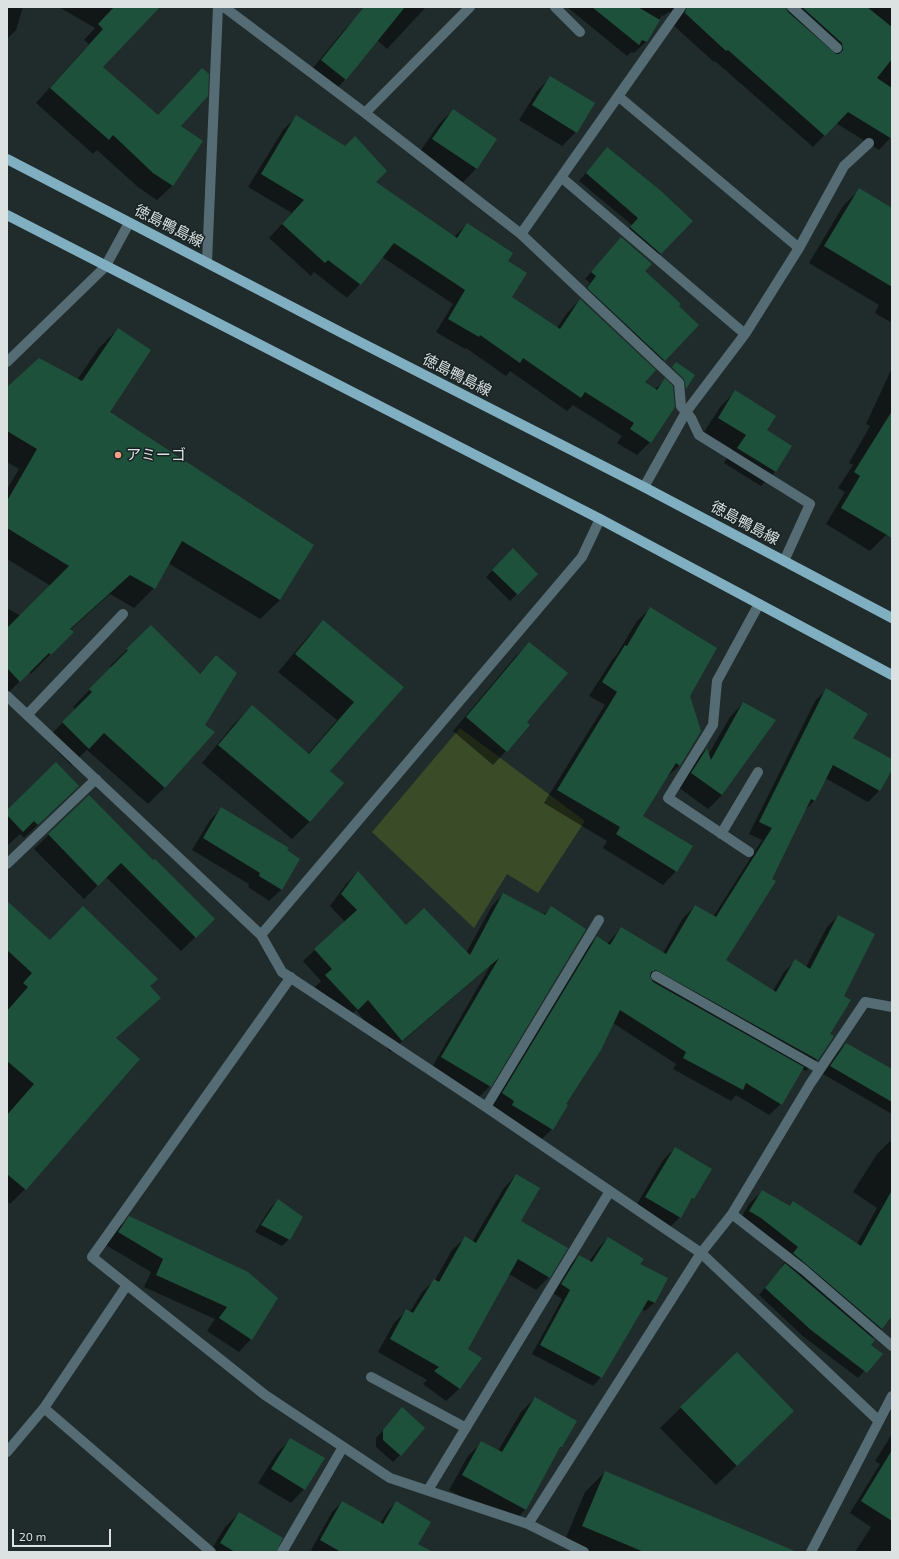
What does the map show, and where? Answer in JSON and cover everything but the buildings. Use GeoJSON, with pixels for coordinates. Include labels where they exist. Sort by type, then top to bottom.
{"type":"FeatureCollection","features":[{"type":"Feature","properties":{"kind":"main road","name":"徳島鴨島線"},"geometry":{"type":"LineString","coordinates":[[7,159],[207,262],[346,336],[644,487],[892,618]]}},
{"type":"Feature","properties":{"kind":"main road"},"geometry":{"type":"LineString","coordinates":[[7,215],[105,267],[600,519],[892,675]]}},
{"type":"Feature","properties":{"kind":"street"},"geometry":{"type":"LineString","coordinates":[[207,262],[218,7]]}},
{"type":"Feature","properties":{"kind":"street"},"geometry":{"type":"LineString","coordinates":[[224,7],[365,113],[521,234],[679,384],[681,406],[691,418],[699,435],[810,504],[784,560]]}},
{"type":"Feature","properties":{"kind":"street"},"geometry":{"type":"LineString","coordinates":[[365,113],[470,7]]}},
{"type":"Feature","properties":{"kind":"street"},"geometry":{"type":"LineString","coordinates":[[555,7],[580,32]]}},
{"type":"Feature","properties":{"kind":"street"},"geometry":{"type":"LineString","coordinates":[[521,234],[681,7]]}},
{"type":"Feature","properties":{"kind":"street"},"geometry":{"type":"LineString","coordinates":[[792,7],[837,48]]}},
{"type":"Feature","properties":{"kind":"street"},"geometry":{"type":"LineString","coordinates":[[618,96],[799,248]]}},
{"type":"Feature","properties":{"kind":"street"},"geometry":{"type":"LineString","coordinates":[[644,487],[686,412],[745,334],[799,248],[844,166],[869,143]]}},
{"type":"Feature","properties":{"kind":"street"},"geometry":{"type":"LineString","coordinates":[[561,177],[745,334]]}},
{"type":"Feature","properties":{"kind":"street"},"geometry":{"type":"LineString","coordinates":[[7,362],[105,267],[129,223]]}},
{"type":"Feature","properties":{"kind":"street"},"geometry":{"type":"LineString","coordinates":[[261,935],[582,557],[600,519]]}},
{"type":"Feature","properties":{"kind":"street"},"geometry":{"type":"LineString","coordinates":[[749,852],[668,798],[713,725],[717,681],[759,604]]}},
{"type":"Feature","properties":{"kind":"street"},"geometry":{"type":"LineString","coordinates":[[27,714],[123,614]]}},
{"type":"Feature","properties":{"kind":"street"},"geometry":{"type":"LineString","coordinates":[[7,696],[261,935],[282,972],[486,1107],[701,1253],[879,1421]]}},
{"type":"Feature","properties":{"kind":"street"},"geometry":{"type":"LineString","coordinates":[[721,834],[758,772]]}},
{"type":"Feature","properties":{"kind":"street"},"geometry":{"type":"LineString","coordinates":[[7,864],[96,779]]}},
{"type":"Feature","properties":{"kind":"street"},"geometry":{"type":"LineString","coordinates":[[486,1107],[599,920]]}},
{"type":"Feature","properties":{"kind":"street"},"geometry":{"type":"LineString","coordinates":[[656,976],[820,1069]]}},
{"type":"Feature","properties":{"kind":"street"},"geometry":{"type":"LineString","coordinates":[[291,978],[92,1257],[265,1395],[390,1478],[528,1524],[584,1552]]}},
{"type":"Feature","properties":{"kind":"street"},"geometry":{"type":"LineString","coordinates":[[528,1524],[701,1253],[732,1214],[820,1069],[865,1002],[892,1007]]}},
{"type":"Feature","properties":{"kind":"street"},"geometry":{"type":"LineString","coordinates":[[428,1490],[610,1191]]}},
{"type":"Feature","properties":{"kind":"street"},"geometry":{"type":"LineString","coordinates":[[732,1214],[804,1270],[892,1346]]}},
{"type":"Feature","properties":{"kind":"street"},"geometry":{"type":"LineString","coordinates":[[7,1452],[44,1408],[127,1285]]}},
{"type":"Feature","properties":{"kind":"street"},"geometry":{"type":"LineString","coordinates":[[371,1376],[466,1428]]}},
{"type":"Feature","properties":{"kind":"street"},"geometry":{"type":"LineString","coordinates":[[811,1552],[892,1396]]}},
{"type":"Feature","properties":{"kind":"street"},"geometry":{"type":"LineString","coordinates":[[44,1408],[211,1552]]}},
{"type":"Feature","properties":{"kind":"street"},"geometry":{"type":"LineString","coordinates":[[282,1552],[343,1447]]}},
{"type":"Feature","properties":{"kind":"green space"},"geometry":{"type":"Polygon","coordinates":[[[460,728],[585,821],[538,893],[507,874],[474,928],[372,832],[460,728]]]}},
{"type":"Feature","properties":{"kind":"place","name":"アミーゴ"},"geometry":{"type":"Point","coordinates":[118,455]}}]}
